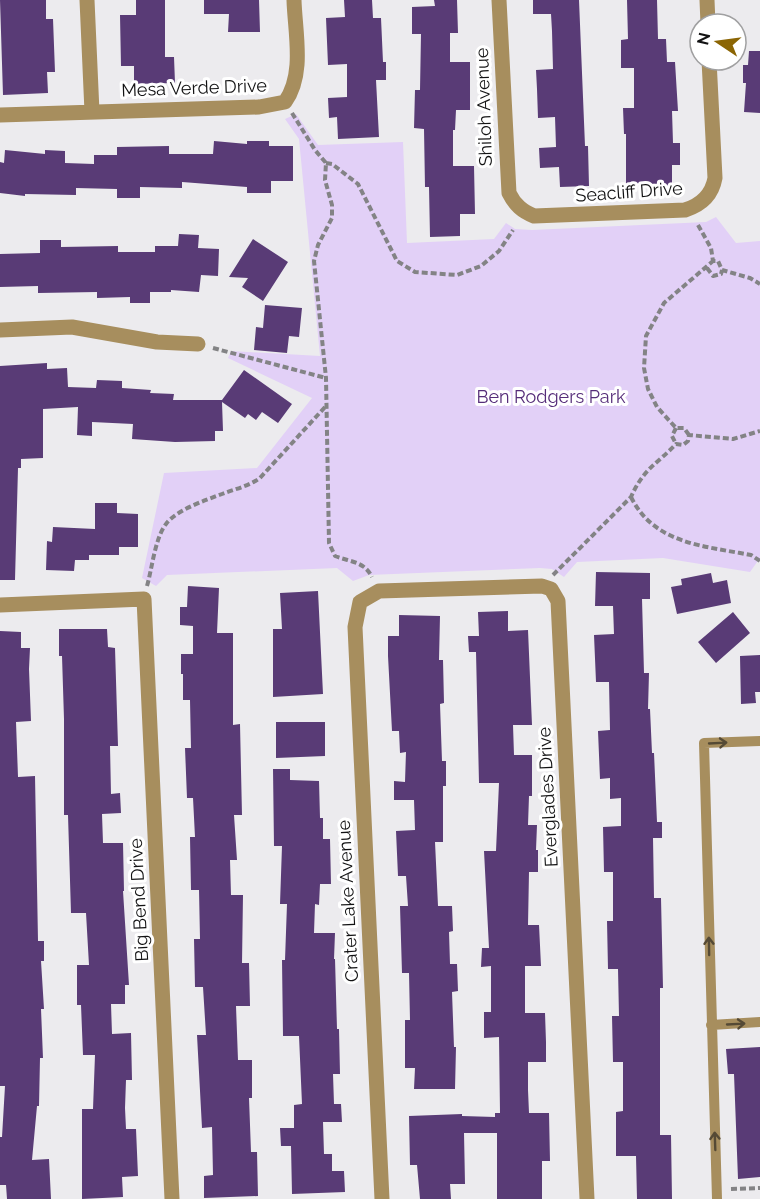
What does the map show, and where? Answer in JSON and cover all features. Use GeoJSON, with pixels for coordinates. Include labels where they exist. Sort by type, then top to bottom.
{"type":"FeatureCollection","features":[{"type":"Feature","properties":{"kind":"street"},"geometry":{"type":"LineString","coordinates":[[87,0],[92,112]]}},
{"type":"Feature","properties":{"kind":"street","name":"Mesa Verde Drive"},"geometry":{"type":"LineString","coordinates":[[0,115],[259,107],[285,102],[291,93],[297,74],[294,0]]}},
{"type":"Feature","properties":{"kind":"street","name":"Shiloh Avenue"},"geometry":{"type":"LineString","coordinates":[[499,0],[507,179],[509,193],[514,203],[520,208]]}},
{"type":"Feature","properties":{"kind":"street","name":"Seacliff Drive"},"geometry":{"type":"LineString","coordinates":[[520,208],[534,216],[544,216],[685,210],[702,201],[711,191],[715,178],[710,72]]}},
{"type":"Feature","properties":{"kind":"street"},"geometry":{"type":"LineString","coordinates":[[0,330],[72,327],[157,342],[198,344]]}},
{"type":"Feature","properties":{"kind":"street"},"geometry":{"type":"LineString","coordinates":[[379,591],[542,586]]}},
{"type":"Feature","properties":{"kind":"street","name":"Everglades Drive"},"geometry":{"type":"LineString","coordinates":[[542,586],[551,589],[558,601],[587,1199]]}},
{"type":"Feature","properties":{"kind":"street","name":"Crater Lake Avenue"},"geometry":{"type":"LineString","coordinates":[[379,591],[360,602],[355,627],[382,1199]]}},
{"type":"Feature","properties":{"kind":"street"},"geometry":{"type":"LineString","coordinates":[[0,605],[144,599]]}},
{"type":"Feature","properties":{"kind":"street","name":"Big Bend Drive"},"geometry":{"type":"LineString","coordinates":[[144,599],[172,1199]]}},
{"type":"Feature","properties":{"kind":"lane"},"geometry":{"type":"LineString","coordinates":[[717,1199],[704,743],[760,741]]}},
{"type":"Feature","properties":{"kind":"lane"},"geometry":{"type":"LineString","coordinates":[[711,1025],[760,1022]]}},
{"type":"Feature","properties":{"kind":"path"},"geometry":{"type":"LineString","coordinates":[[285,102],[315,150],[326,163],[332,164],[358,184],[397,261],[415,272],[457,275],[481,266],[499,251],[513,230]]}},
{"type":"Feature","properties":{"kind":"path"},"geometry":{"type":"LineString","coordinates":[[326,163],[325,180],[333,205],[332,219],[318,245],[314,261],[326,378],[329,543],[330,550],[335,556],[357,562],[367,568],[379,591]]}},
{"type":"Feature","properties":{"kind":"path"},"geometry":{"type":"LineString","coordinates":[[542,586],[631,497],[638,480],[654,462],[676,444],[683,445],[688,441],[689,435],[684,428],[676,428],[657,407],[648,389],[644,368],[646,336],[664,303],[713,261],[711,248],[698,225]]}},
{"type":"Feature","properties":{"kind":"path"},"geometry":{"type":"LineString","coordinates":[[713,261],[718,261],[722,270]]}},
{"type":"Feature","properties":{"kind":"path"},"geometry":{"type":"LineString","coordinates":[[707,268],[713,276],[721,274],[722,270]]}},
{"type":"Feature","properties":{"kind":"path"},"geometry":{"type":"LineString","coordinates":[[722,270],[750,278],[760,284]]}},
{"type":"Feature","properties":{"kind":"path"},"geometry":{"type":"LineString","coordinates":[[198,344],[326,378]]}},
{"type":"Feature","properties":{"kind":"path"},"geometry":{"type":"LineString","coordinates":[[144,599],[159,539],[164,526],[171,518],[203,501],[252,484],[327,406]]}},
{"type":"Feature","properties":{"kind":"path"},"geometry":{"type":"LineString","coordinates":[[676,428],[672,436],[676,444]]}},
{"type":"Feature","properties":{"kind":"path"},"geometry":{"type":"LineString","coordinates":[[689,435],[733,438],[760,431]]}},
{"type":"Feature","properties":{"kind":"path"},"geometry":{"type":"LineString","coordinates":[[631,497],[638,512],[653,526],[676,539],[751,555],[760,561]]}},
{"type":"Feature","properties":{"kind":"path"},"geometry":{"type":"LineString","coordinates":[[726,1189],[760,1188]]}},
{"type":"Feature","properties":{"kind":"green space","name":"Ben Rodgers Park"},"geometry":{"type":"Polygon","coordinates":[[[296,114],[318,145],[403,142],[407,243],[494,239],[506,223],[515,229],[532,230],[706,222],[716,217],[736,243],[760,241],[760,558],[750,572],[663,558],[577,562],[564,577],[552,569],[540,568],[369,575],[353,581],[337,568],[167,575],[156,586],[142,578],[164,473],[257,468],[312,398],[228,358],[231,351],[320,356],[299,139],[285,119],[296,114]]]}},
{"type":"Feature","properties":{"kind":"building"},"geometry":{"type":"Polygon","coordinates":[[[0,0],[46,0],[46,19],[53,19],[55,72],[47,72],[48,93],[3,95],[0,0]]]}},
{"type":"Feature","properties":{"kind":"building"},"geometry":{"type":"Polygon","coordinates":[[[136,0],[165,0],[165,57],[174,57],[175,83],[134,84],[134,66],[121,66],[120,15],[136,15],[136,0]]]}},
{"type":"Feature","properties":{"kind":"building"},"geometry":{"type":"Polygon","coordinates":[[[204,0],[259,0],[260,32],[228,32],[229,14],[204,14],[204,0]]]}},
{"type":"Feature","properties":{"kind":"building"},"geometry":{"type":"Polygon","coordinates":[[[344,0],[372,0],[373,18],[381,18],[386,80],[376,80],[379,137],[338,139],[337,117],[329,118],[328,98],[347,97],[347,64],[328,65],[326,18],[345,17],[344,0]]]}},
{"type":"Feature","properties":{"kind":"building"},"geometry":{"type":"Polygon","coordinates":[[[434,0],[457,0],[458,33],[450,33],[450,62],[470,62],[470,110],[456,110],[455,130],[453,130],[453,166],[474,166],[475,214],[460,214],[460,236],[430,237],[429,187],[425,187],[424,129],[414,128],[415,90],[420,90],[421,34],[412,34],[412,7],[435,6],[434,0]]]}},
{"type":"Feature","properties":{"kind":"building"},"geometry":{"type":"Polygon","coordinates":[[[533,0],[579,0],[585,146],[588,146],[589,186],[560,187],[559,167],[540,168],[539,148],[556,147],[555,117],[538,118],[536,70],[553,69],[552,31],[551,14],[533,14],[533,0]]]}},
{"type":"Feature","properties":{"kind":"building"},"geometry":{"type":"Polygon","coordinates":[[[627,0],[657,0],[658,39],[666,39],[667,62],[675,62],[678,111],[672,111],[673,143],[680,143],[680,165],[672,165],[672,187],[626,186],[626,134],[624,134],[623,108],[634,108],[634,68],[621,68],[621,40],[628,39],[627,0]]]}},
{"type":"Feature","properties":{"kind":"building"},"geometry":{"type":"Polygon","coordinates":[[[749,51],[760,51],[760,113],[744,112],[746,83],[743,83],[743,72],[748,72],[749,51]]]}},
{"type":"Feature","properties":{"kind":"building"},"geometry":{"type":"Polygon","coordinates":[[[214,141],[247,144],[247,141],[269,141],[269,146],[293,146],[293,181],[271,181],[271,193],[247,193],[247,187],[182,182],[182,188],[140,187],[140,198],[117,198],[117,189],[76,188],[76,195],[25,194],[25,196],[0,193],[0,162],[4,163],[5,150],[45,154],[45,150],[65,151],[65,163],[94,164],[94,155],[117,155],[117,147],[169,146],[169,154],[213,154],[214,141]]]}},
{"type":"Feature","properties":{"kind":"building"},"geometry":{"type":"Polygon","coordinates":[[[179,234],[199,235],[198,248],[219,249],[218,276],[201,275],[199,292],[171,290],[171,292],[150,292],[150,303],[130,303],[130,297],[97,298],[97,292],[38,293],[38,286],[0,287],[0,254],[40,253],[40,240],[61,240],[61,247],[118,246],[118,252],[155,252],[155,246],[178,246],[179,234]]]}},
{"type":"Feature","properties":{"kind":"building"},"geometry":{"type":"Polygon","coordinates":[[[253,239],[288,262],[263,301],[242,287],[248,278],[229,277],[253,239]]]}},
{"type":"Feature","properties":{"kind":"building"},"geometry":{"type":"Polygon","coordinates":[[[265,305],[302,308],[299,337],[289,336],[287,353],[254,350],[256,327],[263,328],[265,305]]]}},
{"type":"Feature","properties":{"kind":"building"},"geometry":{"type":"Polygon","coordinates":[[[47,363],[47,369],[67,368],[68,387],[96,388],[97,380],[122,381],[122,388],[174,394],[173,400],[222,400],[244,370],[292,404],[278,423],[262,412],[256,420],[248,414],[245,418],[222,402],[223,431],[215,431],[215,441],[175,442],[132,439],[133,424],[92,422],[92,436],[77,435],[78,407],[43,409],[43,458],[21,459],[21,468],[18,468],[15,580],[0,580],[0,366],[47,363]]]}},
{"type":"Feature","properties":{"kind":"building"},"geometry":{"type":"Polygon","coordinates":[[[95,503],[117,503],[117,513],[138,514],[138,547],[119,547],[119,555],[89,555],[89,560],[75,560],[74,571],[46,570],[47,541],[52,542],[53,527],[95,529],[95,503]]]}},
{"type":"Feature","properties":{"kind":"building"},"geometry":{"type":"Polygon","coordinates":[[[596,572],[650,573],[650,599],[642,599],[644,673],[649,673],[648,709],[650,709],[652,753],[654,753],[657,822],[662,822],[662,838],[653,838],[654,898],[661,898],[663,988],[660,988],[660,1135],[671,1135],[672,1199],[637,1199],[636,1156],[616,1156],[616,1112],[623,1111],[623,1062],[613,1062],[612,1016],[619,1016],[618,969],[608,969],[607,921],[613,921],[613,872],[604,872],[603,827],[621,826],[621,798],[610,799],[610,778],[600,779],[598,731],[610,730],[609,682],[596,682],[594,635],[614,634],[613,606],[595,606],[596,572]]]}},
{"type":"Feature","properties":{"kind":"building"},"geometry":{"type":"Polygon","coordinates":[[[711,573],[713,583],[727,580],[731,603],[677,614],[671,587],[682,585],[681,579],[711,573]]]}},
{"type":"Feature","properties":{"kind":"building"},"geometry":{"type":"Polygon","coordinates":[[[188,586],[219,588],[217,633],[233,633],[233,725],[240,724],[242,815],[234,815],[237,860],[230,860],[231,895],[243,895],[242,963],[249,963],[250,1006],[236,1006],[238,1060],[252,1060],[252,1098],[249,1098],[251,1152],[257,1152],[258,1196],[204,1198],[204,1176],[213,1175],[212,1127],[202,1128],[197,1035],[206,1035],[203,987],[195,987],[194,939],[200,939],[199,890],[191,890],[190,837],[195,837],[193,798],[187,798],[185,748],[191,748],[190,700],[183,700],[183,674],[181,674],[181,654],[193,654],[193,626],[180,625],[180,607],[187,607],[188,586]]]}},
{"type":"Feature","properties":{"kind":"building"},"geometry":{"type":"Polygon","coordinates":[[[318,591],[323,694],[273,697],[273,629],[282,629],[280,593],[318,591]]]}},
{"type":"Feature","properties":{"kind":"building"},"geometry":{"type":"Polygon","coordinates":[[[508,611],[508,631],[528,630],[532,725],[513,725],[514,755],[532,755],[532,796],[529,796],[528,825],[537,825],[538,872],[529,872],[528,925],[539,925],[541,966],[525,966],[525,1013],[545,1013],[546,1062],[528,1062],[529,1113],[549,1113],[550,1161],[542,1161],[542,1199],[497,1199],[497,1133],[464,1133],[465,1184],[450,1184],[451,1199],[420,1199],[417,1165],[410,1165],[409,1116],[462,1114],[462,1116],[495,1117],[495,1113],[500,1113],[499,1037],[484,1038],[484,1012],[491,1012],[491,966],[481,967],[482,948],[489,948],[484,851],[496,851],[499,783],[479,783],[476,652],[469,652],[468,636],[479,636],[478,612],[508,611]]]}},
{"type":"Feature","properties":{"kind":"building"},"geometry":{"type":"Polygon","coordinates":[[[733,612],[750,633],[716,663],[698,642],[733,612]]]}},
{"type":"Feature","properties":{"kind":"building"},"geometry":{"type":"Polygon","coordinates":[[[399,615],[440,616],[439,660],[443,660],[444,703],[440,704],[442,761],[446,761],[446,786],[443,786],[443,842],[435,842],[438,906],[452,906],[453,931],[449,932],[450,964],[457,964],[458,991],[452,992],[454,1047],[456,1047],[455,1089],[414,1089],[415,1068],[405,1068],[405,1020],[410,1020],[409,973],[402,973],[400,906],[408,906],[406,876],[398,876],[396,831],[415,830],[414,800],[394,800],[394,781],[405,782],[406,752],[400,753],[399,731],[392,731],[388,656],[388,636],[399,636],[399,615]]]}},
{"type":"Feature","properties":{"kind":"building"},"geometry":{"type":"Polygon","coordinates":[[[59,629],[107,629],[108,647],[115,648],[118,746],[110,746],[111,794],[120,793],[121,813],[102,814],[103,843],[123,843],[123,891],[129,985],[125,985],[125,1004],[111,1004],[112,1034],[131,1033],[132,1080],[126,1080],[126,1129],[136,1129],[138,1176],[122,1177],[123,1197],[82,1199],[82,1109],[93,1109],[95,1055],[83,1055],[81,1005],[77,1005],[77,965],[89,965],[86,913],[71,913],[68,815],[64,815],[64,719],[59,629]]]}},
{"type":"Feature","properties":{"kind":"building"},"geometry":{"type":"Polygon","coordinates":[[[0,631],[21,632],[21,648],[30,648],[31,721],[16,722],[18,777],[35,776],[38,941],[44,941],[44,961],[41,961],[44,1009],[41,1009],[43,1058],[40,1058],[39,1106],[37,1106],[32,1160],[49,1159],[51,1199],[7,1199],[6,1185],[0,1185],[0,1137],[2,1137],[5,1086],[0,1086],[0,631]]]}},
{"type":"Feature","properties":{"kind":"building"},"geometry":{"type":"Polygon","coordinates":[[[760,655],[760,692],[755,692],[756,703],[741,704],[740,656],[760,655]]]}},
{"type":"Feature","properties":{"kind":"building"},"geometry":{"type":"Polygon","coordinates":[[[276,722],[325,722],[325,756],[276,758],[276,722]]]}},
{"type":"Feature","properties":{"kind":"building"},"geometry":{"type":"Polygon","coordinates":[[[273,769],[290,769],[290,780],[319,781],[323,839],[330,839],[331,884],[320,884],[319,905],[315,904],[314,933],[335,933],[334,959],[340,1074],[333,1074],[334,1104],[341,1104],[342,1122],[323,1122],[324,1154],[332,1154],[332,1171],[344,1171],[345,1192],[292,1194],[291,1146],[281,1146],[280,1128],[294,1128],[294,1105],[302,1104],[299,1036],[283,1036],[282,960],[285,960],[287,904],[280,904],[282,846],[274,846],[273,769]]]}},
{"type":"Feature","properties":{"kind":"building"},"geometry":{"type":"Polygon","coordinates":[[[760,1047],[760,1177],[738,1179],[734,1074],[728,1074],[726,1049],[760,1047]]]}}]}
